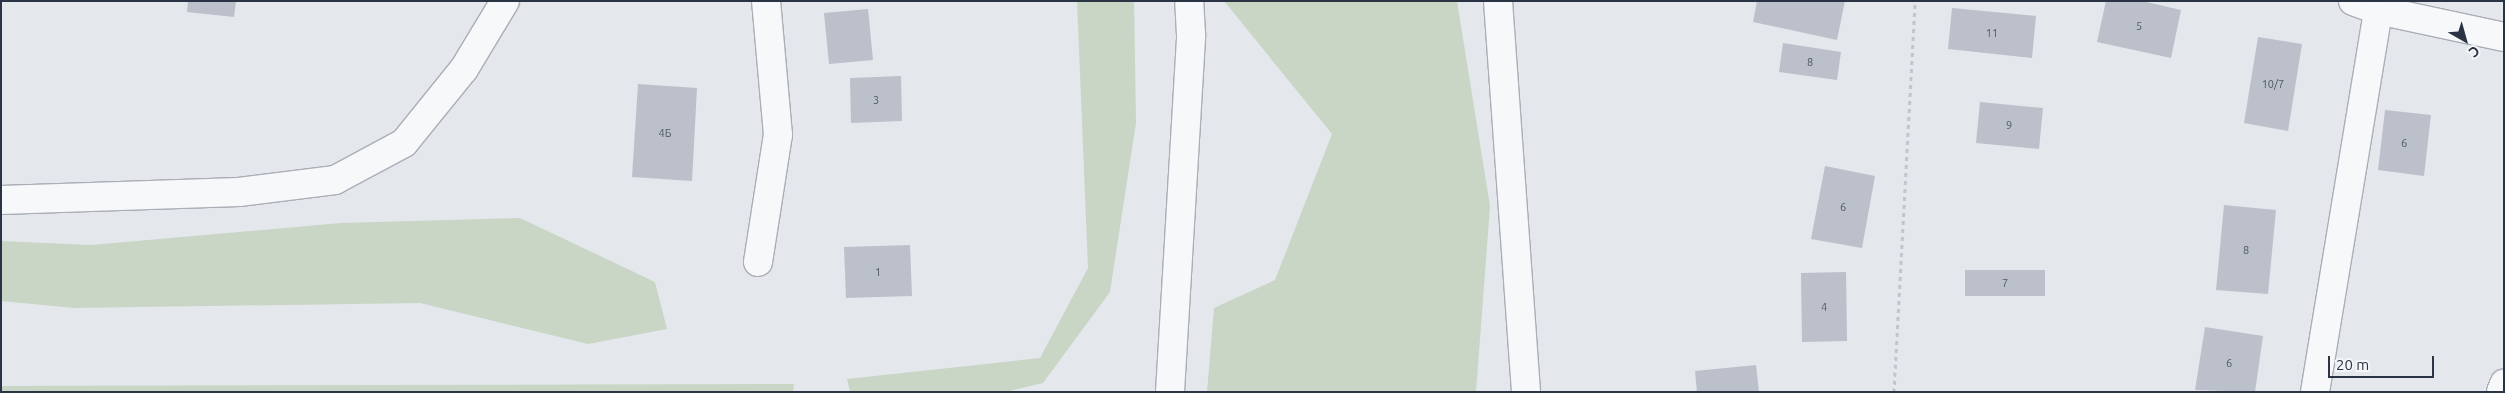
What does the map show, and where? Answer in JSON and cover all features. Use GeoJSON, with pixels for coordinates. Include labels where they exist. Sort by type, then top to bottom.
{"type":"FeatureCollection","features":[{"type":"Feature","properties":{"kind":"street"},"geometry":{"type":"LineString","coordinates":[[1,200],[239,192],[335,180],[404,143],[464,69],[505,1]]}},
{"type":"Feature","properties":{"kind":"street"},"geometry":{"type":"LineString","coordinates":[[758,262],[778,135],[766,1]]}},
{"type":"Feature","properties":{"kind":"street"},"geometry":{"type":"LineString","coordinates":[[1170,392],[1191,36],[1189,1]]}},
{"type":"Feature","properties":{"kind":"street"},"geometry":{"type":"LineString","coordinates":[[1498,1],[1526,392]]}},
{"type":"Feature","properties":{"kind":"street"},"geometry":{"type":"LineString","coordinates":[[2352,1],[2378,10],[2504,38]]}},
{"type":"Feature","properties":{"kind":"street"},"geometry":{"type":"LineString","coordinates":[[2315,392],[2378,10]]}},
{"type":"Feature","properties":{"kind":"street"},"geometry":{"type":"LineString","coordinates":[[2501,392],[2504,384]]}},
{"type":"Feature","properties":{"kind":"path"},"geometry":{"type":"LineString","coordinates":[[1894,392],[1915,1]]}},
{"type":"Feature","properties":{"kind":"green space"},"geometry":{"type":"Polygon","coordinates":[[[1077,1],[1134,1],[1136,123],[1110,292],[1043,383],[1005,392],[850,392],[847,379],[1040,358],[1088,268],[1077,1]]]}},
{"type":"Feature","properties":{"kind":"green space"},"geometry":{"type":"Polygon","coordinates":[[[1224,1],[1457,1],[1490,206],[1476,392],[1207,392],[1214,308],[1275,280],[1332,134],[1224,1]]]}},
{"type":"Feature","properties":{"kind":"green space"},"geometry":{"type":"Polygon","coordinates":[[[520,218],[655,282],[667,329],[588,344],[420,303],[74,308],[1,301],[1,241],[91,245],[341,223],[520,218]]]}},
{"type":"Feature","properties":{"kind":"green space"},"geometry":{"type":"Polygon","coordinates":[[[794,384],[793,392],[1,392],[1,386],[794,384]]]}},
{"type":"Feature","properties":{"kind":"building"},"geometry":{"type":"Polygon","coordinates":[[[188,1],[236,1],[234,17],[187,12],[188,1]]]}},
{"type":"Feature","properties":{"kind":"building"},"geometry":{"type":"Polygon","coordinates":[[[1757,1],[1845,1],[1837,40],[1753,22],[1757,1]]]}},
{"type":"Feature","properties":{"kind":"building"},"geometry":{"type":"Polygon","coordinates":[[[2106,1],[2142,1],[2181,10],[2171,58],[2097,42],[2106,1]]]}},
{"type":"Feature","properties":{"kind":"building"},"geometry":{"type":"Polygon","coordinates":[[[1952,8],[2036,16],[2032,58],[1948,49],[1952,8]]]}},
{"type":"Feature","properties":{"kind":"building"},"geometry":{"type":"Polygon","coordinates":[[[868,9],[873,60],[829,64],[824,13],[868,9]]]}},
{"type":"Feature","properties":{"kind":"building"},"geometry":{"type":"Polygon","coordinates":[[[2258,37],[2302,44],[2288,131],[2244,123],[2258,37]]]}},
{"type":"Feature","properties":{"kind":"building"},"geometry":{"type":"Polygon","coordinates":[[[1783,43],[1841,52],[1837,80],[1779,72],[1783,43]]]}},
{"type":"Feature","properties":{"kind":"building"},"geometry":{"type":"Polygon","coordinates":[[[901,76],[902,121],[851,123],[850,78],[901,76]]]}},
{"type":"Feature","properties":{"kind":"building"},"geometry":{"type":"Polygon","coordinates":[[[638,84],[697,88],[692,181],[632,177],[638,84]]]}},
{"type":"Feature","properties":{"kind":"building"},"geometry":{"type":"Polygon","coordinates":[[[1980,102],[2043,108],[2039,149],[1976,143],[1980,102]]]}},
{"type":"Feature","properties":{"kind":"building"},"geometry":{"type":"Polygon","coordinates":[[[2385,110],[2431,115],[2424,176],[2378,170],[2385,110]]]}},
{"type":"Feature","properties":{"kind":"building"},"geometry":{"type":"Polygon","coordinates":[[[1825,166],[1875,176],[1862,248],[1811,239],[1825,166]]]}},
{"type":"Feature","properties":{"kind":"building"},"geometry":{"type":"Polygon","coordinates":[[[2224,205],[2276,210],[2268,294],[2216,290],[2224,205]]]}},
{"type":"Feature","properties":{"kind":"building"},"geometry":{"type":"Polygon","coordinates":[[[910,245],[912,296],[846,298],[844,247],[910,245]]]}},
{"type":"Feature","properties":{"kind":"building"},"geometry":{"type":"Polygon","coordinates":[[[1965,270],[2045,270],[2045,296],[1965,296],[1965,270]]]}},
{"type":"Feature","properties":{"kind":"building"},"geometry":{"type":"Polygon","coordinates":[[[1846,272],[1847,341],[1802,342],[1801,273],[1846,272]]]}},
{"type":"Feature","properties":{"kind":"building"},"geometry":{"type":"Polygon","coordinates":[[[2205,327],[2263,336],[2255,392],[2195,390],[2205,327]]]}},
{"type":"Feature","properties":{"kind":"building"},"geometry":{"type":"Polygon","coordinates":[[[1756,365],[1759,392],[1697,392],[1695,371],[1756,365]]]}}]}
